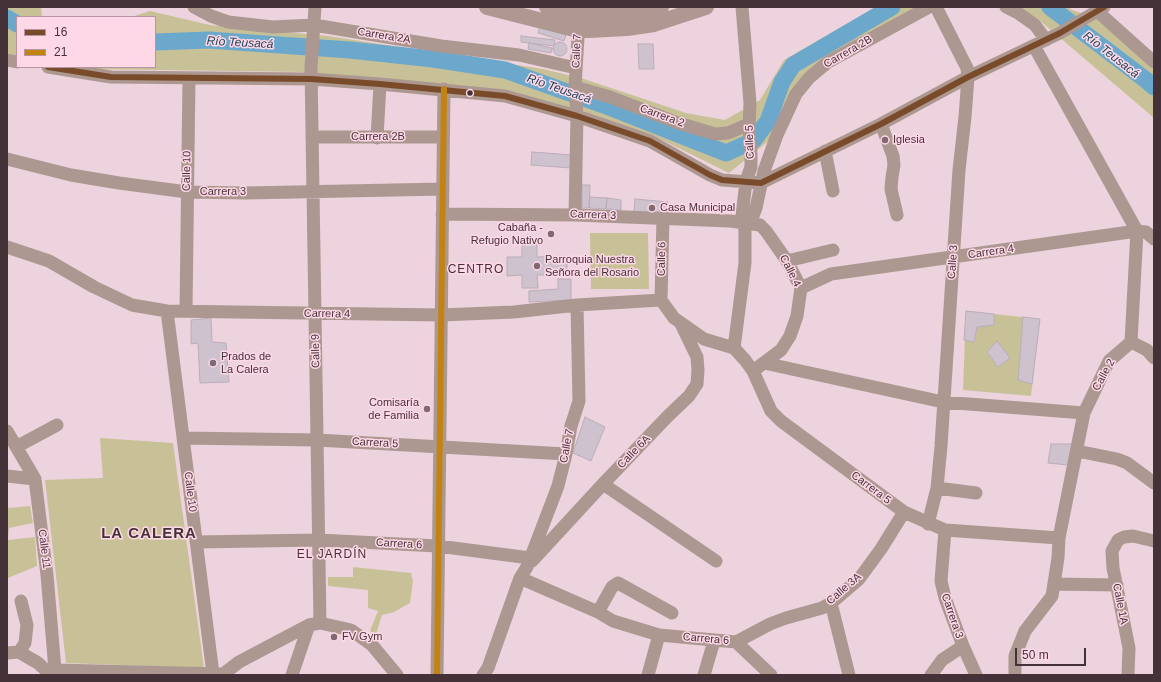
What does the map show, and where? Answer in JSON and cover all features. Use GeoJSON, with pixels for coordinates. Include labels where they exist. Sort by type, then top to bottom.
{"type":"FeatureCollection","features":[{"type":"Feature","properties":{"kind":"main road"},"geometry":{"type":"LineString","coordinates":[[488,7],[579,17]]}},
{"type":"Feature","properties":{"kind":"main road"},"geometry":{"type":"LineString","coordinates":[[547,7],[579,17],[627,28],[655,13],[706,7]]}},
{"type":"Feature","properties":{"kind":"street","name":"Carrera 2A"},"geometry":{"type":"LineString","coordinates":[[194,7],[211,16],[228,22],[519,55],[576,68]]}},
{"type":"Feature","properties":{"kind":"street","name":"Calle 9"},"geometry":{"type":"LineString","coordinates":[[292,675],[315,624],[319,540],[311,74],[315,7]]}},
{"type":"Feature","properties":{"kind":"street","name":"Calle 5"},"geometry":{"type":"LineString","coordinates":[[734,348],[745,263],[745,231],[747,224],[742,216],[746,181],[751,167],[749,126],[750,103],[742,7]]}},
{"type":"Feature","properties":{"kind":"street","name":"Carrera 2B"},"geometry":{"type":"LineString","coordinates":[[747,224],[756,208],[761,183],[777,135],[796,94],[809,78],[828,62],[929,7]]}},
{"type":"Feature","properties":{"kind":"street","name":"Calle 3"},"geometry":{"type":"LineString","coordinates":[[928,524],[936,488],[941,446],[959,170],[968,78],[967,68],[936,7]]}},
{"type":"Feature","properties":{"kind":"street"},"geometry":{"type":"LineString","coordinates":[[1006,7],[1018,13],[1034,25],[1046,40]]}},
{"type":"Feature","properties":{"kind":"street"},"geometry":{"type":"LineString","coordinates":[[54,68],[111,77],[189,78],[311,74],[380,84],[505,96],[577,116],[650,142],[722,180],[761,183],[1060,33],[1096,12],[1154,62]]}},
{"type":"Feature","properties":{"kind":"street","name":"Calle 7"},"geometry":{"type":"LineString","coordinates":[[575,215],[577,116],[575,87],[579,17]]}},
{"type":"Feature","properties":{"kind":"street"},"geometry":{"type":"LineString","coordinates":[[1034,46],[1136,232],[1131,342],[1147,350],[1154,358]]}},
{"type":"Feature","properties":{"kind":"street","name":"Calle 10"},"geometry":{"type":"LineString","coordinates":[[186,311],[189,78]]}},
{"type":"Feature","properties":{"kind":"street"},"geometry":{"type":"LineString","coordinates":[[377,138],[380,84]]}},
{"type":"Feature","properties":{"kind":"street","name":"Carrera 2"},"geometry":{"type":"LineString","coordinates":[[575,87],[610,97],[678,123],[714,134],[728,134],[749,126]]}},
{"type":"Feature","properties":{"kind":"street"},"geometry":{"type":"LineString","coordinates":[[437,675],[444,90]]}},
{"type":"Feature","properties":{"kind":"street"},"geometry":{"type":"LineString","coordinates":[[881,124],[893,156],[894,166],[891,189],[897,215]]}},
{"type":"Feature","properties":{"kind":"street","name":"Carrera 2B"},"geometry":{"type":"LineString","coordinates":[[312,136],[443,138]]}},
{"type":"Feature","properties":{"kind":"street"},"geometry":{"type":"LineString","coordinates":[[825,151],[833,191]]}},
{"type":"Feature","properties":{"kind":"street","name":"Carrera 3"},"geometry":{"type":"LineString","coordinates":[[7,159],[71,175],[187,192],[246,193],[443,189]]}},
{"type":"Feature","properties":{"kind":"street","name":"Carrera 3"},"geometry":{"type":"LineString","coordinates":[[442,214],[575,215],[730,221],[747,224]]}},
{"type":"Feature","properties":{"kind":"street","name":"Calle 6"},"geometry":{"type":"LineString","coordinates":[[661,300],[663,218]]}},
{"type":"Feature","properties":{"kind":"street","name":"Calle 4"},"geometry":{"type":"LineString","coordinates":[[747,224],[760,225],[766,231],[787,261],[800,288],[797,316],[790,336],[781,350],[753,371]]}},
{"type":"Feature","properties":{"kind":"street"},"geometry":{"type":"LineString","coordinates":[[1136,232],[1146,232],[1154,239]]}},
{"type":"Feature","properties":{"kind":"street","name":"Carrera 4"},"geometry":{"type":"LineString","coordinates":[[800,288],[831,274],[1136,232]]}},
{"type":"Feature","properties":{"kind":"street","name":"Carrera 4"},"geometry":{"type":"LineString","coordinates":[[7,247],[49,261],[94,287],[132,305],[167,311],[441,315],[514,312],[577,305],[661,300]]}},
{"type":"Feature","properties":{"kind":"street"},"geometry":{"type":"LineString","coordinates":[[787,261],[833,250]]}},
{"type":"Feature","properties":{"kind":"street"},"geometry":{"type":"LineString","coordinates":[[661,300],[671,314],[681,324],[704,339],[734,348]]}},
{"type":"Feature","properties":{"kind":"street","name":"Calle 7"},"geometry":{"type":"LineString","coordinates":[[520,578],[528,562],[558,486],[571,426],[579,401],[577,305]]}},
{"type":"Feature","properties":{"kind":"street","name":"Calle 10"},"geometry":{"type":"LineString","coordinates":[[167,311],[196,542],[219,674]]}},
{"type":"Feature","properties":{"kind":"street","name":"Calle 6A"},"geometry":{"type":"LineString","coordinates":[[528,562],[689,396],[697,384],[697,357],[681,324]]}},
{"type":"Feature","properties":{"kind":"street","name":"Calle 2"},"geometry":{"type":"LineString","coordinates":[[1015,675],[1015,656],[1026,631],[1052,596],[1058,558],[1059,538],[1084,413],[1109,361],[1131,342]]}},
{"type":"Feature","properties":{"kind":"street","name":"Carrera 5"},"geometry":{"type":"LineString","coordinates":[[734,348],[753,371],[771,411],[780,421],[904,512],[928,524],[945,530],[1059,538]]}},
{"type":"Feature","properties":{"kind":"street"},"geometry":{"type":"LineString","coordinates":[[764,363],[943,402],[1084,413]]}},
{"type":"Feature","properties":{"kind":"street"},"geometry":{"type":"LineString","coordinates":[[16,446],[57,425]]}},
{"type":"Feature","properties":{"kind":"street","name":"Calle 11"},"geometry":{"type":"LineString","coordinates":[[7,430],[35,479],[47,575],[53,674]]}},
{"type":"Feature","properties":{"kind":"street","name":"Carrera 5"},"geometry":{"type":"LineString","coordinates":[[183,438],[318,440],[566,454]]}},
{"type":"Feature","properties":{"kind":"street"},"geometry":{"type":"LineString","coordinates":[[1077,451],[1106,456],[1127,462],[1154,483]]}},
{"type":"Feature","properties":{"kind":"street"},"geometry":{"type":"LineString","coordinates":[[7,476],[35,479]]}},
{"type":"Feature","properties":{"kind":"street"},"geometry":{"type":"LineString","coordinates":[[603,484],[716,561]]}},
{"type":"Feature","properties":{"kind":"street"},"geometry":{"type":"LineString","coordinates":[[936,488],[976,493]]}},
{"type":"Feature","properties":{"kind":"street","name":"Calle 3A"},"geometry":{"type":"LineString","coordinates":[[736,642],[770,624],[822,608],[831,603],[859,579],[881,549],[904,512]]}},
{"type":"Feature","properties":{"kind":"street","name":"Carrera 3"},"geometry":{"type":"LineString","coordinates":[[945,530],[942,581],[945,598],[963,646],[976,675]]}},
{"type":"Feature","properties":{"kind":"street","name":"Calle 1A"},"geometry":{"type":"LineString","coordinates":[[1128,675],[1128,648],[1113,568],[1112,552],[1118,540],[1124,537],[1133,536],[1154,541]]}},
{"type":"Feature","properties":{"kind":"street","name":"Carrera 6"},"geometry":{"type":"LineString","coordinates":[[196,542],[319,540],[438,546],[528,562]]}},
{"type":"Feature","properties":{"kind":"street"},"geometry":{"type":"LineString","coordinates":[[483,675],[488,668],[520,578]]}},
{"type":"Feature","properties":{"kind":"street","name":"Carrera 6"},"geometry":{"type":"LineString","coordinates":[[520,578],[598,612],[613,621],[659,635],[736,642],[771,675]]}},
{"type":"Feature","properties":{"kind":"street"},"geometry":{"type":"LineString","coordinates":[[598,612],[612,587],[618,584],[672,613]]}},
{"type":"Feature","properties":{"kind":"street"},"geometry":{"type":"LineString","coordinates":[[1054,584],[1117,585]]}},
{"type":"Feature","properties":{"kind":"street"},"geometry":{"type":"LineString","coordinates":[[21,601],[27,625],[25,643],[13,652],[38,663],[53,674],[219,674],[239,662],[315,624],[351,630],[372,645],[396,675]]}},
{"type":"Feature","properties":{"kind":"street"},"geometry":{"type":"LineString","coordinates":[[831,603],[849,675]]}},
{"type":"Feature","properties":{"kind":"street"},"geometry":{"type":"LineString","coordinates":[[648,675],[659,635]]}},
{"type":"Feature","properties":{"kind":"street"},"geometry":{"type":"LineString","coordinates":[[704,675],[714,641]]}},
{"type":"Feature","properties":{"kind":"street"},"geometry":{"type":"LineString","coordinates":[[931,675],[942,660],[963,646]]}},
{"type":"Feature","properties":{"kind":"shaded area"},"geometry":{"type":"Polygon","coordinates":[[[7,7],[41,7],[42,16],[16,16],[16,58],[7,56],[7,7]]]}},
{"type":"Feature","properties":{"kind":"shaded area"},"geometry":{"type":"Polygon","coordinates":[[[876,7],[919,7],[806,74],[771,139],[729,173],[654,136],[505,90],[303,72],[82,68],[156,68],[156,16],[134,16],[150,11],[210,25],[328,36],[543,69],[584,79],[686,113],[725,120],[760,100],[784,60],[876,7]]]}},
{"type":"Feature","properties":{"kind":"shaded area"},"geometry":{"type":"Polygon","coordinates":[[[1008,7],[1068,7],[1072,10],[1097,18],[1154,70],[1154,118],[1038,19],[1008,7]]]}},
{"type":"Feature","properties":{"kind":"shaded area"},"geometry":{"type":"Polygon","coordinates":[[[590,233],[648,233],[649,289],[591,289],[590,233]]]}},
{"type":"Feature","properties":{"kind":"shaded area"},"geometry":{"type":"Polygon","coordinates":[[[966,311],[1040,319],[1031,396],[963,390],[966,311]]]}},
{"type":"Feature","properties":{"kind":"shaded area"},"geometry":{"type":"Polygon","coordinates":[[[100,438],[173,443],[204,668],[66,663],[45,480],[103,478],[100,438]]]}},
{"type":"Feature","properties":{"kind":"shaded area"},"geometry":{"type":"Polygon","coordinates":[[[30,506],[33,523],[9,528],[8,540],[35,537],[37,566],[8,578],[7,508],[30,506]]]}},
{"type":"Feature","properties":{"kind":"shaded area"},"geometry":{"type":"Polygon","coordinates":[[[353,567],[411,573],[413,581],[410,603],[394,612],[382,615],[376,634],[370,631],[378,611],[368,608],[368,590],[328,586],[328,577],[353,577],[353,567]]]}},
{"type":"Feature","properties":{"kind":"building"},"geometry":{"type":"Polygon","coordinates":[[[540,27],[566,35],[564,41],[538,33],[540,27]]]}},
{"type":"Feature","properties":{"kind":"building"},"geometry":{"type":"Polygon","coordinates":[[[521,36],[555,40],[554,46],[521,42],[521,36]]]}},
{"type":"Feature","properties":{"kind":"building"},"geometry":{"type":"Polygon","coordinates":[[[557,42],[563,42],[567,46],[567,52],[563,56],[557,56],[553,52],[553,46],[557,42]]]}},
{"type":"Feature","properties":{"kind":"building"},"geometry":{"type":"Polygon","coordinates":[[[529,43],[552,48],[551,53],[528,49],[529,43]]]}},
{"type":"Feature","properties":{"kind":"building"},"geometry":{"type":"Polygon","coordinates":[[[638,44],[653,44],[654,69],[639,69],[638,44]]]}},
{"type":"Feature","properties":{"kind":"building"},"geometry":{"type":"Polygon","coordinates":[[[532,152],[572,155],[571,168],[531,165],[532,152]]]}},
{"type":"Feature","properties":{"kind":"building"},"geometry":{"type":"Polygon","coordinates":[[[582,185],[590,185],[589,208],[582,208],[582,185]]]}},
{"type":"Feature","properties":{"kind":"building"},"geometry":{"type":"Polygon","coordinates":[[[590,197],[607,198],[606,209],[589,208],[590,197]]]}},
{"type":"Feature","properties":{"kind":"building"},"geometry":{"type":"Polygon","coordinates":[[[607,198],[621,200],[621,210],[606,209],[607,198]]]}},
{"type":"Feature","properties":{"kind":"building"},"geometry":{"type":"Polygon","coordinates":[[[635,199],[668,202],[667,215],[634,213],[635,199]]]}},
{"type":"Feature","properties":{"kind":"building","name":"Parroquia Nuestra Señora del Rosario"},"geometry":{"type":"Polygon","coordinates":[[[522,244],[537,244],[537,257],[567,256],[567,275],[537,275],[538,288],[522,288],[522,275],[507,276],[507,257],[522,257],[522,244]]]}},
{"type":"Feature","properties":{"kind":"building"},"geometry":{"type":"Polygon","coordinates":[[[558,279],[571,279],[571,300],[529,302],[529,291],[558,289],[558,279]]]}},
{"type":"Feature","properties":{"kind":"building"},"geometry":{"type":"Polygon","coordinates":[[[966,311],[994,314],[994,325],[977,327],[974,342],[964,340],[966,311]]]}},
{"type":"Feature","properties":{"kind":"building"},"geometry":{"type":"Polygon","coordinates":[[[1023,317],[1040,319],[1032,384],[1018,380],[1023,317]]]}},
{"type":"Feature","properties":{"kind":"building","name":"Prados de La Calera"},"geometry":{"type":"Polygon","coordinates":[[[211,318],[212,342],[226,343],[229,382],[200,383],[198,343],[191,344],[191,320],[211,318]]]}},
{"type":"Feature","properties":{"kind":"building"},"geometry":{"type":"Polygon","coordinates":[[[997,341],[1010,358],[998,367],[987,352],[997,341]]]}},
{"type":"Feature","properties":{"kind":"building"},"geometry":{"type":"Polygon","coordinates":[[[585,417],[605,427],[591,461],[573,453],[585,417]]]}},
{"type":"Feature","properties":{"kind":"building"},"geometry":{"type":"Polygon","coordinates":[[[1051,444],[1072,444],[1068,465],[1048,463],[1051,444]]]}},
{"type":"Feature","properties":{"kind":"waterway","name":"Río Teusacá"},"geometry":{"type":"LineString","coordinates":[[156,42],[209,40],[350,50],[433,59],[505,70],[612,108],[726,153],[753,141],[768,121],[782,82],[793,65],[892,7]]}},
{"type":"Feature","properties":{"kind":"waterway","name":"Río Teusacá"},"geometry":{"type":"LineString","coordinates":[[1050,7],[1154,87]]}},
{"type":"Feature","properties":{"kind":"waterway","name":"Río Teusacá"},"geometry":{"type":"LineString","coordinates":[[7,18],[16,23]]}},
{"type":"Feature","properties":{"kind":"transit line","name":"16"},"geometry":{"type":"LineString","coordinates":[[54,68],[111,77],[311,79],[505,96],[577,116],[650,141],[710,175],[722,180],[761,183],[881,124],[968,77],[1060,33],[1104,7]]}},
{"type":"Feature","properties":{"kind":"transit line","name":"21"},"geometry":{"type":"LineString","coordinates":[[437,675],[444,89]]}},
{"type":"Feature","properties":{"kind":"place","name":"Iglesia"},"geometry":{"type":"Point","coordinates":[885,140]}},
{"type":"Feature","properties":{"kind":"place","name":"Casa Municipal"},"geometry":{"type":"Point","coordinates":[652,208]}},
{"type":"Feature","properties":{"kind":"place","name":"Cabaña - Refugio Nativo"},"geometry":{"type":"Point","coordinates":[551,234]}},
{"type":"Feature","properties":{"kind":"place","name":"Parroquia Nuestra Señora del Rosario"},"geometry":{"type":"Point","coordinates":[537,266]}},
{"type":"Feature","properties":{"kind":"place","name":"Prados de La Calera"},"geometry":{"type":"Point","coordinates":[213,363]}},
{"type":"Feature","properties":{"kind":"place","name":"Comisaría de Familia"},"geometry":{"type":"Point","coordinates":[427,409]}},
{"type":"Feature","properties":{"kind":"place","name":"FV Gym"},"geometry":{"type":"Point","coordinates":[334,637]}},
{"type":"Feature","properties":{"kind":"district","name":"CENTRO"},"geometry":{"type":"Point","coordinates":[476,270]}},
{"type":"Feature","properties":{"kind":"district","name":"LA CALERA"},"geometry":{"type":"Point","coordinates":[149,534]}},
{"type":"Feature","properties":{"kind":"district","name":"EL JARDÍN"},"geometry":{"type":"Point","coordinates":[332,555]}}]}
